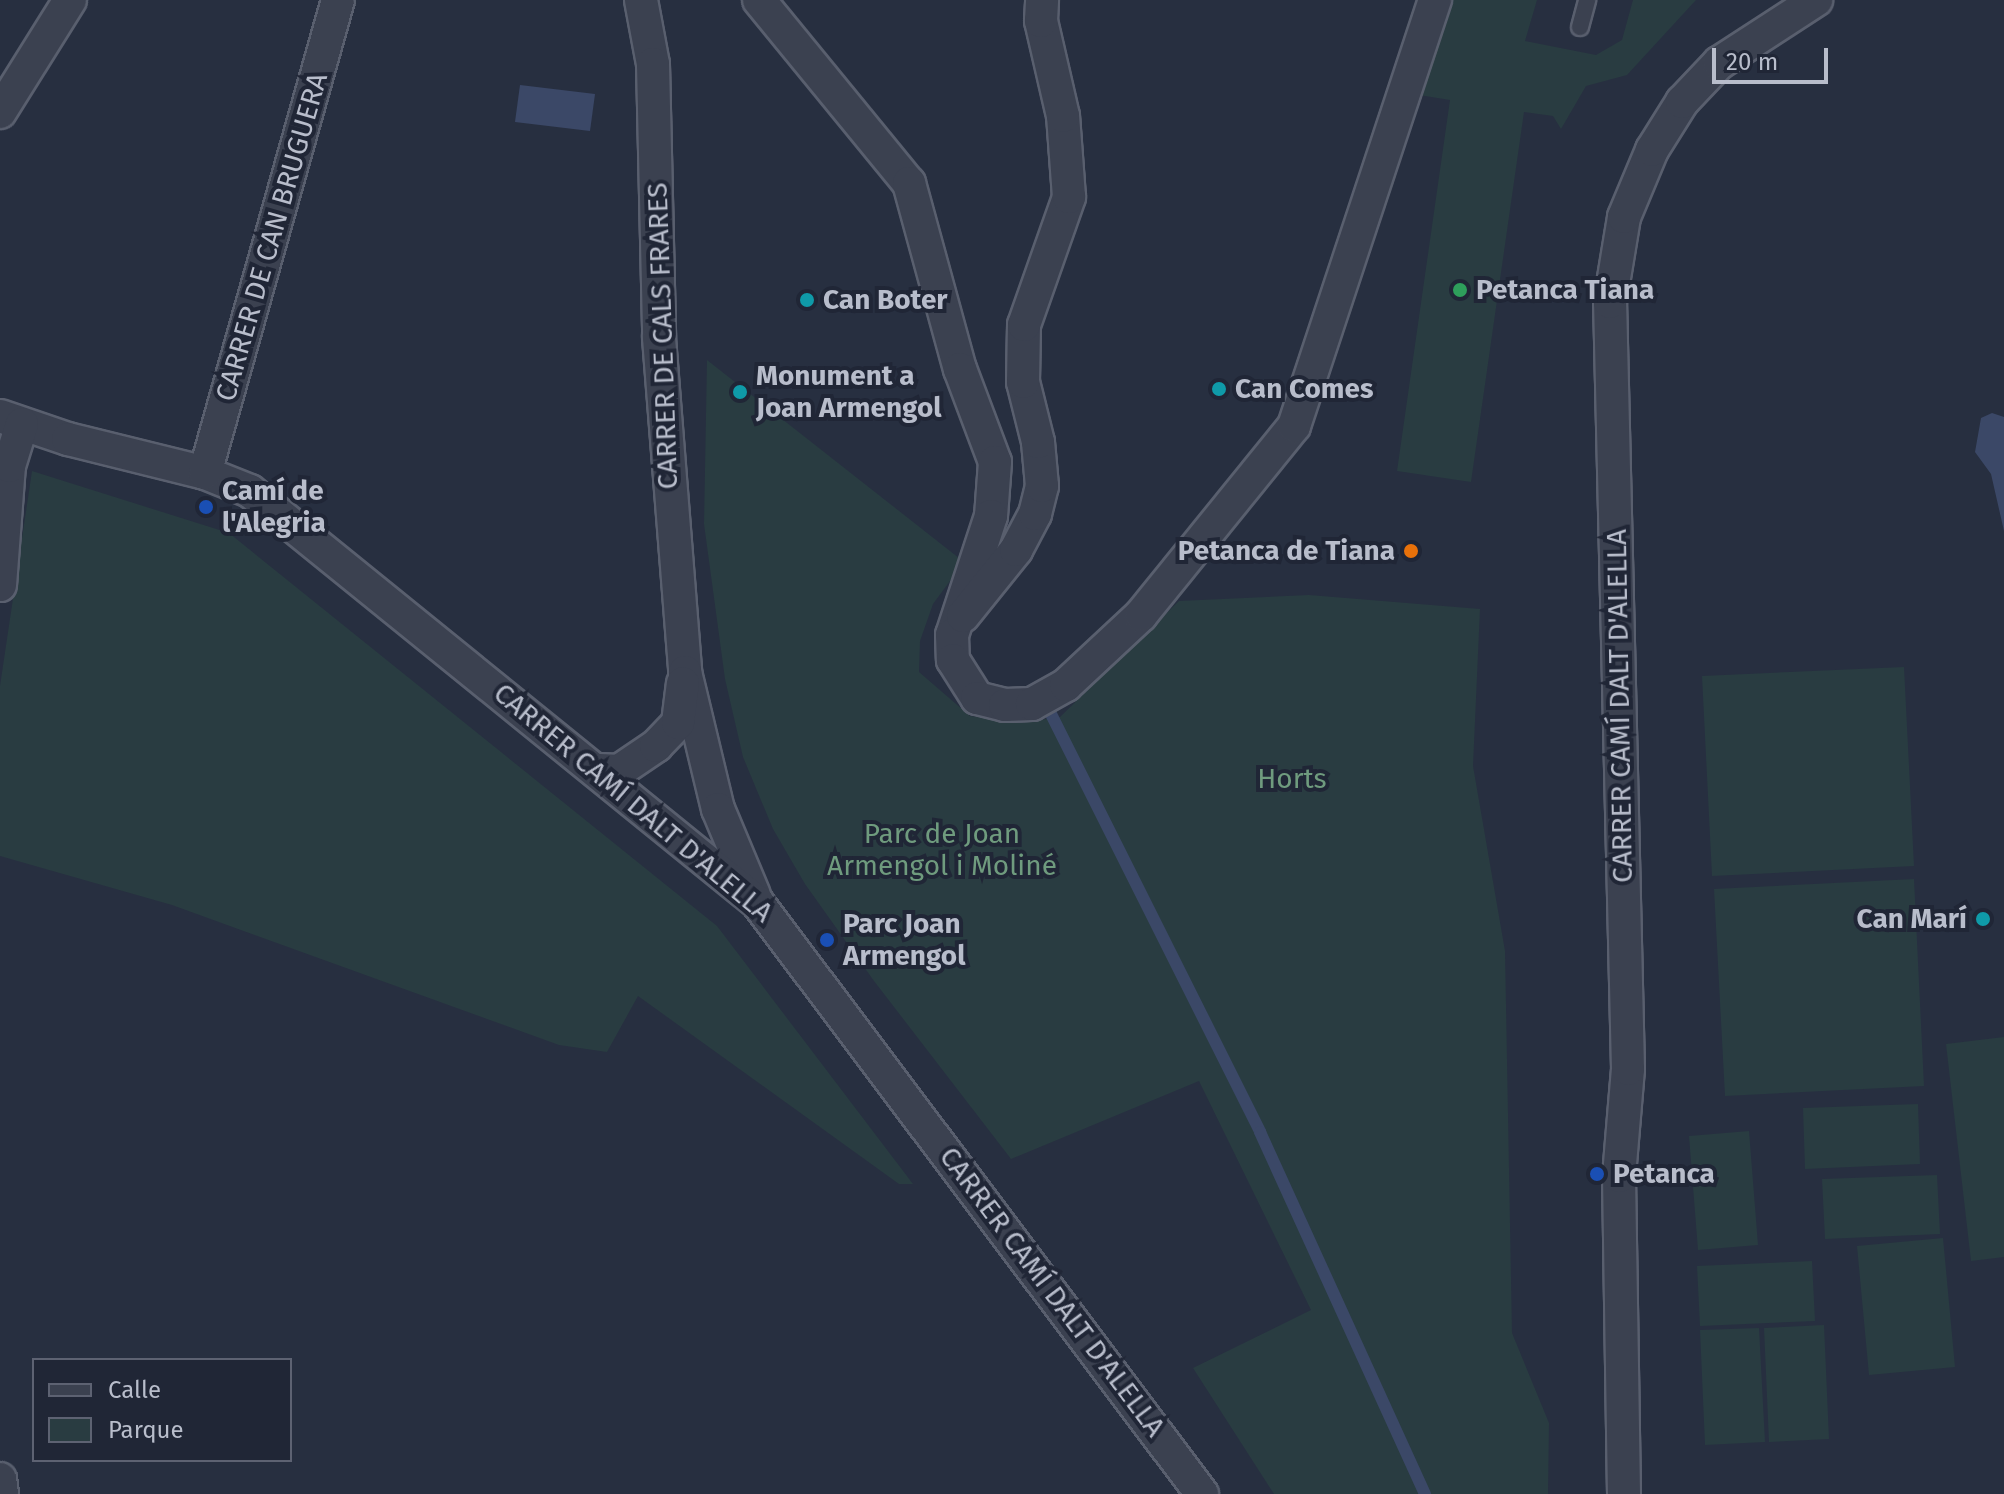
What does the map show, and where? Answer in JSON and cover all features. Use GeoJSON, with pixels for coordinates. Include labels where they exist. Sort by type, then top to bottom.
{"type":"FeatureCollection","features":[{"type":"Feature","properties":{"kind":"street"},"geometry":{"type":"LineString","coordinates":[[0,112],[70,0]]}},
{"type":"Feature","properties":{"kind":"street","name":"CARRER DE CAN BRUGUERA"},"geometry":{"type":"LineString","coordinates":[[205,473],[338,0]]}},
{"type":"Feature","properties":{"kind":"street","name":"CARRER DE CALS FRARES"},"geometry":{"type":"LineString","coordinates":[[641,0],[653,64],[659,338],[685,672],[718,809],[757,902]]}},
{"type":"Feature","properties":{"kind":"street"},"geometry":{"type":"LineString","coordinates":[[759,0],[909,183],[960,369],[995,462],[991,516],[955,624],[953,660],[977,698],[1005,705],[1044,699],[1141,615],[1294,426],[1435,0]]}},
{"type":"Feature","properties":{"kind":"street"},"geometry":{"type":"LineString","coordinates":[[955,624],[1016,550],[1035,514],[1042,486],[1038,442],[1023,382],[1024,325],[1069,197],[1063,116],[1041,21],[1042,0]]}},
{"type":"Feature","properties":{"kind":"street","name":"CARRER CAMÍ DALT D'ALELLA"},"geometry":{"type":"LineString","coordinates":[[1624,1494],[1619,1176],[1628,1069],[1610,302],[1624,217],[1652,150],[1682,102],[1778,9],[1816,0]]}},
{"type":"Feature","properties":{"kind":"street"},"geometry":{"type":"LineString","coordinates":[[0,585],[11,420]]}},
{"type":"Feature","properties":{"kind":"street","name":"CARRER CAMÍ DALT D'ALELLA"},"geometry":{"type":"LineString","coordinates":[[11,420],[205,473],[250,491],[599,770],[757,902],[1202,1494]]}},
{"type":"Feature","properties":{"kind":"street","name":"CARRER DE CALS FRARES"},"geometry":{"type":"LineString","coordinates":[[599,770],[619,771],[656,746],[678,723],[685,672]]}},
{"type":"Feature","properties":{"kind":"street"},"geometry":{"type":"LineString","coordinates":[[0,1479],[2,1494]]}},
{"type":"Feature","properties":{"kind":"lane"},"geometry":{"type":"LineString","coordinates":[[1580,27],[1587,0]]}},
{"type":"Feature","properties":{"kind":"green space","name":"Petanca Tiana"},"geometry":{"type":"Polygon","coordinates":[[[1450,0],[1537,0],[1525,41],[1596,55],[1622,40],[1633,0],[1696,0],[1627,75],[1586,86],[1561,129],[1553,116],[1524,112],[1471,482],[1397,471],[1450,100],[1419,95],[1450,0]]]}},
{"type":"Feature","properties":{"kind":"green space"},"geometry":{"type":"Polygon","coordinates":[[[707,360],[964,562],[933,604],[920,641],[919,672],[970,716],[1020,723],[1060,717],[1179,601],[1309,595],[1480,609],[1473,766],[1505,951],[1512,1333],[1549,1423],[1548,1494],[1274,1494],[1193,1368],[1311,1310],[1199,1081],[1011,1159],[874,981],[805,884],[773,829],[743,757],[725,679],[704,524],[707,360]]]}},
{"type":"Feature","properties":{"kind":"green space"},"geometry":{"type":"Polygon","coordinates":[[[32,471],[229,533],[717,926],[913,1184],[899,1184],[638,996],[607,1052],[559,1045],[172,905],[0,856],[0,686],[32,471]]]}},
{"type":"Feature","properties":{"kind":"green space"},"geometry":{"type":"Polygon","coordinates":[[[1904,667],[1914,866],[1712,876],[1702,676],[1904,667]]]}},
{"type":"Feature","properties":{"kind":"green space"},"geometry":{"type":"Polygon","coordinates":[[[1914,879],[1924,1086],[1725,1096],[1714,889],[1914,879]]]}},
{"type":"Feature","properties":{"kind":"green space"},"geometry":{"type":"Polygon","coordinates":[[[2004,1037],[2004,1257],[1971,1261],[1946,1044],[2004,1037]]]}},
{"type":"Feature","properties":{"kind":"green space"},"geometry":{"type":"Polygon","coordinates":[[[1918,1104],[1920,1164],[1805,1169],[1803,1108],[1918,1104]]]}},
{"type":"Feature","properties":{"kind":"green space"},"geometry":{"type":"Polygon","coordinates":[[[1749,1131],[1758,1245],[1698,1250],[1689,1136],[1749,1131]]]}},
{"type":"Feature","properties":{"kind":"green space"},"geometry":{"type":"Polygon","coordinates":[[[1937,1175],[1940,1234],[1825,1239],[1822,1179],[1937,1175]]]}},
{"type":"Feature","properties":{"kind":"green space"},"geometry":{"type":"Polygon","coordinates":[[[1943,1238],[1955,1367],[1869,1375],[1857,1246],[1943,1238]]]}},
{"type":"Feature","properties":{"kind":"green space"},"geometry":{"type":"Polygon","coordinates":[[[1812,1261],[1815,1321],[1700,1326],[1697,1266],[1812,1261]]]}},
{"type":"Feature","properties":{"kind":"green space"},"geometry":{"type":"Polygon","coordinates":[[[1824,1325],[1829,1439],[1769,1442],[1764,1328],[1824,1325]]]}},
{"type":"Feature","properties":{"kind":"green space"},"geometry":{"type":"Polygon","coordinates":[[[1759,1328],[1765,1442],[1705,1445],[1700,1330],[1759,1328]]]}},
{"type":"Feature","properties":{"kind":"water"},"geometry":{"type":"Polygon","coordinates":[[[520,85],[595,94],[590,131],[515,122],[520,85]]]}},
{"type":"Feature","properties":{"kind":"water"},"geometry":{"type":"Polygon","coordinates":[[[1992,413],[2004,417],[2004,531],[1991,474],[1975,452],[1981,418],[1992,413]]]}},
{"type":"Feature","properties":{"kind":"waterway"},"geometry":{"type":"LineString","coordinates":[[1044,700],[1260,1132],[1425,1494]]}},
{"type":"Feature","properties":{"kind":"place","name":"Petanca Tiana"},"geometry":{"type":"Point","coordinates":[1460,290]}},
{"type":"Feature","properties":{"kind":"place","name":"Can Boter"},"geometry":{"type":"Point","coordinates":[807,300]}},
{"type":"Feature","properties":{"kind":"place","name":"Can Comes"},"geometry":{"type":"Point","coordinates":[1219,389]}},
{"type":"Feature","properties":{"kind":"place","name":"Monument a Joan Armengol"},"geometry":{"type":"Point","coordinates":[740,392]}},
{"type":"Feature","properties":{"kind":"place","name":"Camí de l'Alegria"},"geometry":{"type":"Point","coordinates":[206,507]}},
{"type":"Feature","properties":{"kind":"place","name":"Petanca de Tiana"},"geometry":{"type":"Point","coordinates":[1411,551]}},
{"type":"Feature","properties":{"kind":"place","name":"Can Marí"},"geometry":{"type":"Point","coordinates":[1983,919]}},
{"type":"Feature","properties":{"kind":"place","name":"Parc Joan Armengol"},"geometry":{"type":"Point","coordinates":[827,940]}},
{"type":"Feature","properties":{"kind":"place","name":"Petanca"},"geometry":{"type":"Point","coordinates":[1597,1174]}},
{"type":"Feature","properties":{"kind":"park label","name":"Horts"},"geometry":{"type":"Point","coordinates":[1292,779]}},
{"type":"Feature","properties":{"kind":"park label","name":"Parc de Joan Armengol i Moliné"},"geometry":{"type":"Point","coordinates":[942,850]}}]}
